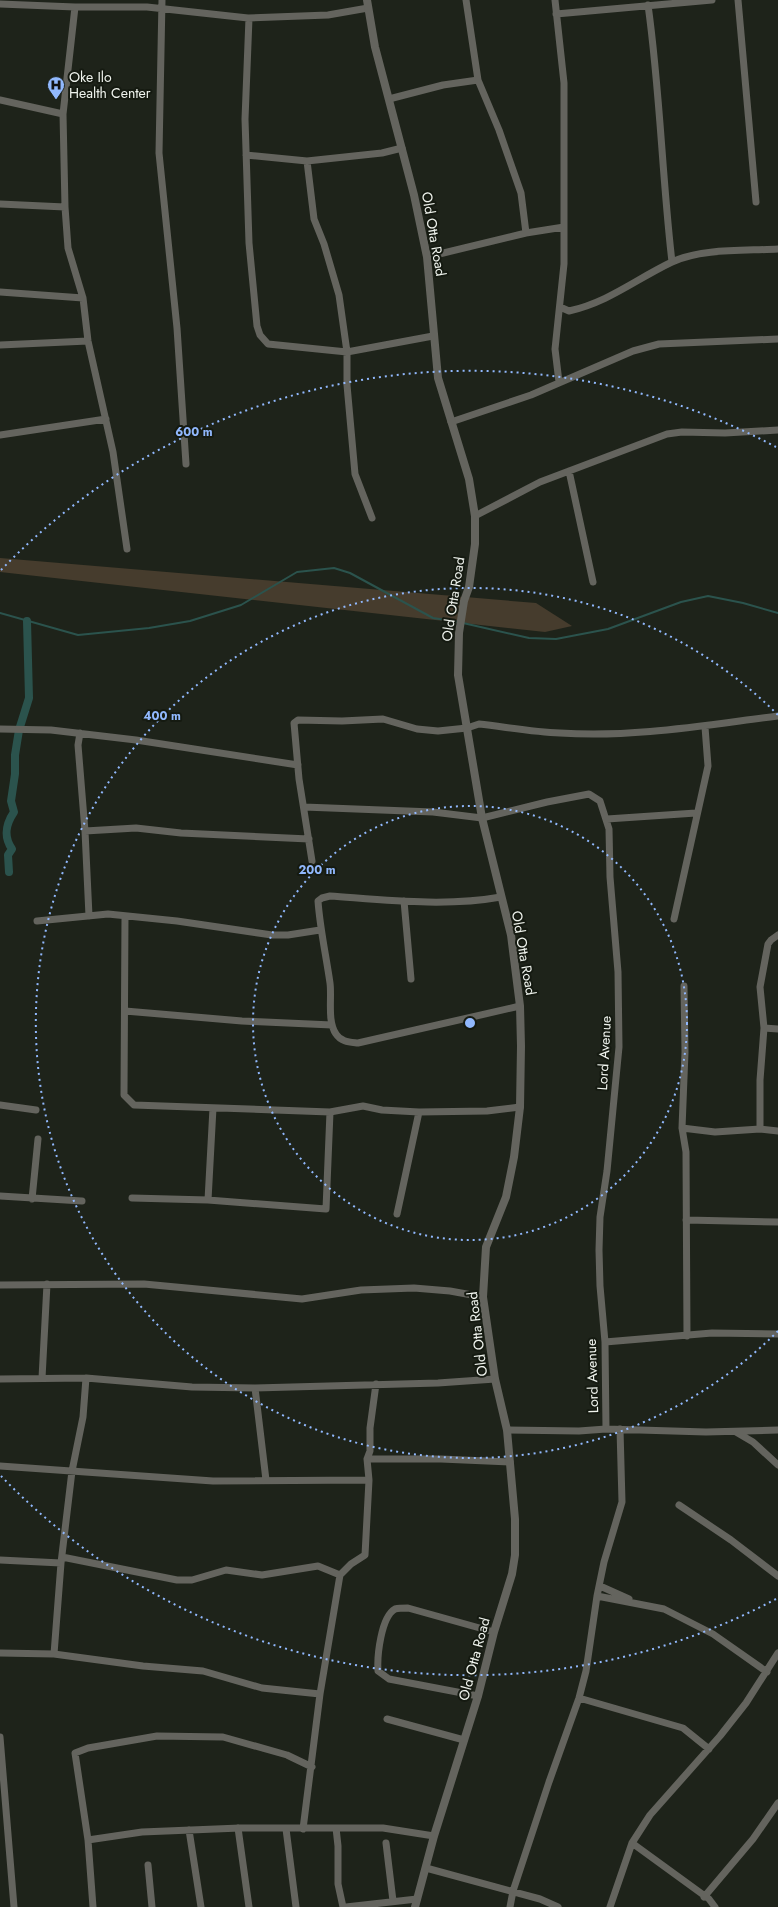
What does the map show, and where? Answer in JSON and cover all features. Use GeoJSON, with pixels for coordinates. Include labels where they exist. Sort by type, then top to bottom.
{"type":"FeatureCollection","features":[{"type":"Feature","properties":{"kind":"street"},"geometry":{"type":"LineString","coordinates":[[162,0],[160,159],[177,328],[186,464]]}},
{"type":"Feature","properties":{"kind":"street"},"geometry":{"type":"LineString","coordinates":[[466,0],[478,80],[499,130],[521,193],[526,233]]}},
{"type":"Feature","properties":{"kind":"street"},"geometry":{"type":"LineString","coordinates":[[556,0],[556,14],[564,83],[564,264],[555,349],[559,382]]}},
{"type":"Feature","properties":{"kind":"street"},"geometry":{"type":"LineString","coordinates":[[556,14],[712,0]]}},
{"type":"Feature","properties":{"kind":"street"},"geometry":{"type":"LineString","coordinates":[[738,0],[756,202]]}},
{"type":"Feature","properties":{"kind":"street"},"geometry":{"type":"LineString","coordinates":[[0,4],[75,7],[147,7],[249,18],[328,15],[367,4]]}},
{"type":"Feature","properties":{"kind":"street","name":"Old Otta Road"},"geometry":{"type":"LineString","coordinates":[[367,4],[375,47],[390,99],[428,257],[433,336],[438,378],[469,479],[475,516],[475,544],[468,587],[464,601],[458,644],[458,675],[482,818],[510,935],[520,1006],[520,1107],[514,1158],[506,1197],[486,1248],[483,1297],[495,1379],[507,1430],[515,1519],[515,1555],[512,1574],[494,1632],[478,1696],[434,1836],[416,1903]]}},
{"type":"Feature","properties":{"kind":"street"},"geometry":{"type":"LineString","coordinates":[[648,5],[653,43],[672,262]]}},
{"type":"Feature","properties":{"kind":"street"},"geometry":{"type":"LineString","coordinates":[[75,7],[63,114],[65,206],[68,248],[83,298],[88,341],[106,419],[127,549]]}},
{"type":"Feature","properties":{"kind":"street"},"geometry":{"type":"LineString","coordinates":[[249,18],[245,119],[249,243],[257,326],[260,335],[268,344],[347,352],[433,336]]}},
{"type":"Feature","properties":{"kind":"street"},"geometry":{"type":"LineString","coordinates":[[390,99],[443,85],[478,80]]}},
{"type":"Feature","properties":{"kind":"street"},"geometry":{"type":"LineString","coordinates":[[0,100],[63,114]]}},
{"type":"Feature","properties":{"kind":"street"},"geometry":{"type":"LineString","coordinates":[[246,155],[307,161],[382,153],[402,148]]}},
{"type":"Feature","properties":{"kind":"street"},"geometry":{"type":"LineString","coordinates":[[307,161],[314,219],[324,244],[339,295],[347,352],[347,385],[355,474],[372,518]]}},
{"type":"Feature","properties":{"kind":"street"},"geometry":{"type":"LineString","coordinates":[[0,204],[65,206]]}},
{"type":"Feature","properties":{"kind":"street"},"geometry":{"type":"LineString","coordinates":[[428,257],[526,233],[564,228]]}},
{"type":"Feature","properties":{"kind":"street"},"geometry":{"type":"LineString","coordinates":[[560,307],[569,311],[612,296],[672,262],[686,257],[714,253],[778,250]]}},
{"type":"Feature","properties":{"kind":"street"},"geometry":{"type":"LineString","coordinates":[[0,292],[83,298]]}},
{"type":"Feature","properties":{"kind":"street"},"geometry":{"type":"LineString","coordinates":[[451,422],[531,395],[633,351],[659,344],[778,339]]}},
{"type":"Feature","properties":{"kind":"street"},"geometry":{"type":"LineString","coordinates":[[0,345],[88,341]]}},
{"type":"Feature","properties":{"kind":"street"},"geometry":{"type":"LineString","coordinates":[[0,435],[106,419]]}},
{"type":"Feature","properties":{"kind":"street"},"geometry":{"type":"LineString","coordinates":[[475,516],[540,482],[674,433],[778,430]]}},
{"type":"Feature","properties":{"kind":"street"},"geometry":{"type":"LineString","coordinates":[[569,471],[593,582]]}},
{"type":"Feature","properties":{"kind":"street"},"geometry":{"type":"LineString","coordinates":[[312,861],[298,765],[294,723],[298,720],[342,721],[383,719],[438,731],[467,728],[479,724],[559,733],[598,734],[705,727],[778,716]]}},
{"type":"Feature","properties":{"kind":"street"},"geometry":{"type":"LineString","coordinates":[[674,919],[696,813],[708,766],[705,727]]}},
{"type":"Feature","properties":{"kind":"street"},"geometry":{"type":"LineString","coordinates":[[0,730],[51,730],[213,751],[298,765]]}},
{"type":"Feature","properties":{"kind":"street"},"geometry":{"type":"LineString","coordinates":[[80,734],[78,745],[85,831],[89,916]]}},
{"type":"Feature","properties":{"kind":"street","name":"Lord Avenue"},"geometry":{"type":"LineString","coordinates":[[482,818],[547,802],[589,794],[600,801],[607,819],[611,844],[610,877],[618,972],[619,1047],[607,1171],[600,1217],[600,1286],[605,1342],[606,1429]]}},
{"type":"Feature","properties":{"kind":"street"},"geometry":{"type":"LineString","coordinates":[[304,807],[433,812],[482,818]]}},
{"type":"Feature","properties":{"kind":"street"},"geometry":{"type":"LineString","coordinates":[[607,819],[696,813]]}},
{"type":"Feature","properties":{"kind":"street"},"geometry":{"type":"LineString","coordinates":[[85,831],[136,828],[194,834],[309,839]]}},
{"type":"Feature","properties":{"kind":"street"},"geometry":{"type":"LineString","coordinates":[[501,898],[470,902],[404,901],[330,896],[322,898],[318,901],[320,930],[330,984],[332,1025],[336,1035],[344,1041],[358,1043],[520,1006]]}},
{"type":"Feature","properties":{"kind":"street"},"geometry":{"type":"LineString","coordinates":[[404,901],[411,979]]}},
{"type":"Feature","properties":{"kind":"street"},"geometry":{"type":"LineString","coordinates":[[37,921],[108,914],[176,921],[272,935],[288,935],[320,930]]}},
{"type":"Feature","properties":{"kind":"street"},"geometry":{"type":"LineString","coordinates":[[125,916],[124,1095],[134,1105],[330,1112],[363,1106],[382,1110],[419,1112],[487,1111],[520,1107]]}},
{"type":"Feature","properties":{"kind":"street"},"geometry":{"type":"LineString","coordinates":[[760,1129],[760,1080],[764,1028],[760,987],[768,944],[770,940],[778,935]]}},
{"type":"Feature","properties":{"kind":"street"},"geometry":{"type":"LineString","coordinates":[[684,986],[685,1052],[682,1128],[686,1152],[687,1336]]}},
{"type":"Feature","properties":{"kind":"street"},"geometry":{"type":"LineString","coordinates":[[125,1011],[242,1021],[332,1025]]}},
{"type":"Feature","properties":{"kind":"street"},"geometry":{"type":"LineString","coordinates":[[764,1028],[778,1029]]}},
{"type":"Feature","properties":{"kind":"street"},"geometry":{"type":"LineString","coordinates":[[0,1105],[36,1110]]}},
{"type":"Feature","properties":{"kind":"street"},"geometry":{"type":"LineString","coordinates":[[208,1200],[213,1108]]}},
{"type":"Feature","properties":{"kind":"street"},"geometry":{"type":"LineString","coordinates":[[132,1198],[208,1200],[326,1209],[330,1112]]}},
{"type":"Feature","properties":{"kind":"street"},"geometry":{"type":"LineString","coordinates":[[397,1214],[419,1112]]}},
{"type":"Feature","properties":{"kind":"street"},"geometry":{"type":"LineString","coordinates":[[682,1128],[715,1132],[760,1129],[778,1130]]}},
{"type":"Feature","properties":{"kind":"street"},"geometry":{"type":"LineString","coordinates":[[32,1199],[38,1139]]}},
{"type":"Feature","properties":{"kind":"street"},"geometry":{"type":"LineString","coordinates":[[0,1196],[82,1201]]}},
{"type":"Feature","properties":{"kind":"street"},"geometry":{"type":"LineString","coordinates":[[686,1220],[778,1222]]}},
{"type":"Feature","properties":{"kind":"street"},"geometry":{"type":"LineString","coordinates":[[42,1378],[47,1284]]}},
{"type":"Feature","properties":{"kind":"street"},"geometry":{"type":"LineString","coordinates":[[0,1285],[144,1284],[302,1299],[361,1290],[414,1288],[450,1291],[483,1297]]}},
{"type":"Feature","properties":{"kind":"street"},"geometry":{"type":"LineString","coordinates":[[605,1342],[712,1333],[778,1334]]}},
{"type":"Feature","properties":{"kind":"street"},"geometry":{"type":"LineString","coordinates":[[54,1654],[62,1560],[72,1471],[83,1417],[86,1378]]}},
{"type":"Feature","properties":{"kind":"street"},"geometry":{"type":"LineString","coordinates":[[0,1379],[86,1378],[192,1387],[255,1388],[438,1383],[495,1379]]}},
{"type":"Feature","properties":{"kind":"street"},"geometry":{"type":"LineString","coordinates":[[303,1829],[320,1694],[340,1575],[351,1564],[365,1555],[369,1480],[367,1459],[370,1451],[370,1428],[376,1384]]}},
{"type":"Feature","properties":{"kind":"street"},"geometry":{"type":"LineString","coordinates":[[255,1388],[266,1480]]}},
{"type":"Feature","properties":{"kind":"street"},"geometry":{"type":"LineString","coordinates":[[510,1907],[513,1891],[579,1698],[586,1671],[597,1596],[604,1562],[622,1502],[620,1429]]}},
{"type":"Feature","properties":{"kind":"street"},"geometry":{"type":"LineString","coordinates":[[507,1430],[579,1431],[620,1429],[706,1432],[778,1430]]}},
{"type":"Feature","properties":{"kind":"street"},"geometry":{"type":"LineString","coordinates":[[735,1432],[753,1442],[778,1465]]}},
{"type":"Feature","properties":{"kind":"street"},"geometry":{"type":"LineString","coordinates":[[367,1459],[441,1459],[510,1462]]}},
{"type":"Feature","properties":{"kind":"street"},"geometry":{"type":"LineString","coordinates":[[0,1466],[213,1481],[369,1480]]}},
{"type":"Feature","properties":{"kind":"street"},"geometry":{"type":"LineString","coordinates":[[680,1505],[731,1540],[778,1576]]}},
{"type":"Feature","properties":{"kind":"street"},"geometry":{"type":"LineString","coordinates":[[0,1560],[62,1560],[176,1580],[192,1580],[226,1570],[262,1575],[318,1566],[340,1575]]}},
{"type":"Feature","properties":{"kind":"street"},"geometry":{"type":"LineString","coordinates":[[600,1586],[638,1603]]}},
{"type":"Feature","properties":{"kind":"street"},"geometry":{"type":"LineString","coordinates":[[597,1596],[638,1603],[664,1610],[713,1634],[767,1672]]}},
{"type":"Feature","properties":{"kind":"street"},"geometry":{"type":"LineString","coordinates":[[478,1696],[389,1679],[378,1671],[384,1624],[390,1613],[397,1608],[408,1608],[494,1632]]}},
{"type":"Feature","properties":{"kind":"street"},"geometry":{"type":"LineString","coordinates":[[610,1907],[632,1843],[650,1815],[709,1749],[746,1703],[778,1653]]}},
{"type":"Feature","properties":{"kind":"street"},"geometry":{"type":"LineString","coordinates":[[0,1654],[54,1654],[136,1665],[203,1671],[262,1688],[320,1694]]}},
{"type":"Feature","properties":{"kind":"street"},"geometry":{"type":"LineString","coordinates":[[579,1698],[683,1728],[709,1749]]}},
{"type":"Feature","properties":{"kind":"street"},"geometry":{"type":"LineString","coordinates":[[386,1719],[464,1740]]}},
{"type":"Feature","properties":{"kind":"street"},"geometry":{"type":"LineString","coordinates":[[93,1907],[88,1840],[75,1753],[88,1748],[157,1736],[222,1737],[287,1755],[312,1767]]}},
{"type":"Feature","properties":{"kind":"street"},"geometry":{"type":"LineString","coordinates":[[0,1737],[14,1907]]}},
{"type":"Feature","properties":{"kind":"street"},"geometry":{"type":"LineString","coordinates":[[704,1897],[753,1839],[778,1803]]}},
{"type":"Feature","properties":{"kind":"street"},"geometry":{"type":"LineString","coordinates":[[88,1840],[142,1832],[238,1828],[383,1828],[434,1836]]}},
{"type":"Feature","properties":{"kind":"street"},"geometry":{"type":"LineString","coordinates":[[238,1828],[249,1907]]}},
{"type":"Feature","properties":{"kind":"street"},"geometry":{"type":"LineString","coordinates":[[336,1828],[338,1846],[338,1884],[345,1907],[393,1901],[416,1903]]}},
{"type":"Feature","properties":{"kind":"street"},"geometry":{"type":"LineString","coordinates":[[286,1829],[296,1907]]}},
{"type":"Feature","properties":{"kind":"street"},"geometry":{"type":"LineString","coordinates":[[189,1830],[201,1907]]}},
{"type":"Feature","properties":{"kind":"street"},"geometry":{"type":"LineString","coordinates":[[386,1843],[393,1901]]}},
{"type":"Feature","properties":{"kind":"street"},"geometry":{"type":"LineString","coordinates":[[632,1843],[644,1850],[716,1907]]}},
{"type":"Feature","properties":{"kind":"street"},"geometry":{"type":"LineString","coordinates":[[148,1865],[152,1907]]}},
{"type":"Feature","properties":{"kind":"street"},"geometry":{"type":"LineString","coordinates":[[426,1868],[513,1891],[540,1899],[558,1907]]}},
{"type":"Feature","properties":{"kind":"shaded area"},"geometry":{"type":"Polygon","coordinates":[[[0,558],[536,603],[572,626],[545,632],[0,572],[0,558]]]}},
{"type":"Feature","properties":{"kind":"waterway"},"geometry":{"type":"LineString","coordinates":[[0,613],[78,635],[149,628],[190,621],[241,605],[297,572],[334,568],[350,573],[433,618],[459,622]]}},
{"type":"Feature","properties":{"kind":"waterway"},"geometry":{"type":"LineString","coordinates":[[463,623],[529,638],[556,639],[608,629],[681,602],[708,596],[743,603],[778,613]]}},
{"type":"Feature","properties":{"kind":"waterway"},"geometry":{"type":"LineString","coordinates":[[9,872],[8,855],[12,849],[7,839],[7,826],[14,812],[11,801],[15,774],[15,755],[19,730],[29,698],[27,621]]}},
{"type":"Feature","properties":{"kind":"place","name":"Oke Ilo Health Center"},"geometry":{"type":"Point","coordinates":[56,100]}}]}
